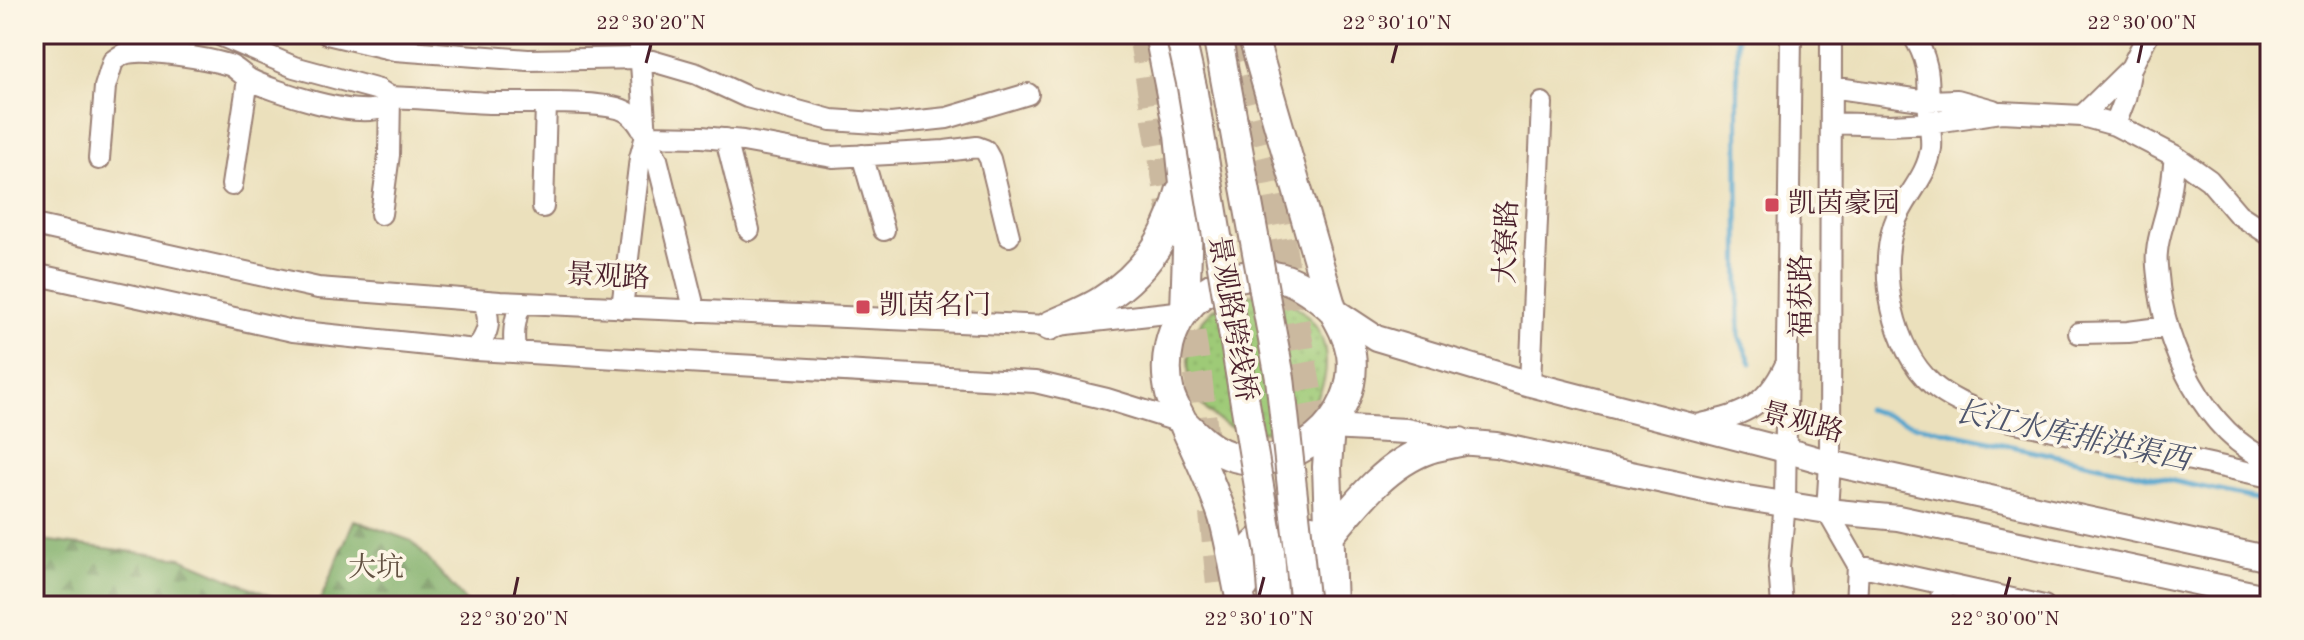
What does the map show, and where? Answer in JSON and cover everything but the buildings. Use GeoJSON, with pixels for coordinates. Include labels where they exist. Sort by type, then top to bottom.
{"type":"FeatureCollection","features":[{"type":"Feature","properties":{"kind":"highway"},"geometry":{"type":"LineString","coordinates":[[1159,34],[1179,135],[1188,221],[1185,311]]}},
{"type":"Feature","properties":{"kind":"highway","name":"景观路跨线桥"},"geometry":{"type":"LineString","coordinates":[[1180,34],[1192,87],[1270,552],[1274,606]]}},
{"type":"Feature","properties":{"kind":"highway","name":"景观路跨线桥"},"geometry":{"type":"LineString","coordinates":[[1217,34],[1280,378],[1305,606]]}},
{"type":"Feature","properties":{"kind":"highway"},"geometry":{"type":"LineString","coordinates":[[1184,423],[1204,442],[1228,455],[1256,460],[1284,457],[1309,445],[1330,427],[1346,397],[1351,379],[1351,354],[1344,331],[1332,309],[1252,34]]}},
{"type":"Feature","properties":{"kind":"highway"},"geometry":{"type":"LineString","coordinates":[[1049,326],[1101,301],[1152,255],[1173,219],[1184,180]]}},
{"type":"Feature","properties":{"kind":"highway"},"geometry":{"type":"LineString","coordinates":[[1243,606],[1223,516],[1170,396],[1166,367],[1171,337],[1185,311],[1205,291],[1230,278],[1258,274],[1286,278],[1311,290],[1332,309]]}},
{"type":"Feature","properties":{"kind":"highway"},"geometry":{"type":"LineString","coordinates":[[1330,427],[1327,467],[1331,594]]}},
{"type":"Feature","properties":{"kind":"highway"},"geometry":{"type":"LineString","coordinates":[[1331,534],[1354,505],[1380,480],[1411,458],[1460,442]]}},
{"type":"Feature","properties":{"kind":"highway"},"geometry":{"type":"LineString","coordinates":[[1243,606],[1249,550],[1283,524],[1311,529],[1321,545],[1331,594]]}},
{"type":"Feature","properties":{"kind":"main road","name":"景观路"},"geometry":{"type":"LineString","coordinates":[[1332,309],[1376,338],[1530,384],[1830,463],[2270,559]]}},
{"type":"Feature","properties":{"kind":"main road"},"geometry":{"type":"LineString","coordinates":[[1330,427],[1406,431],[1460,442],[1496,445],[1728,495],[1827,511],[1898,518],[2270,598]]}},
{"type":"Feature","properties":{"kind":"street"},"geometry":{"type":"LineString","coordinates":[[217,34],[294,67],[379,90],[390,97],[618,108],[634,119],[657,159],[695,312]]}},
{"type":"Feature","properties":{"kind":"street"},"geometry":{"type":"LineString","coordinates":[[327,34],[395,50],[499,58],[642,58],[697,74],[747,97],[831,120],[891,124],[947,118],[1028,94]]}},
{"type":"Feature","properties":{"kind":"street"},"geometry":{"type":"LineString","coordinates":[[622,308],[640,158],[646,136],[639,34]]}},
{"type":"Feature","properties":{"kind":"street","name":"福获路"},"geometry":{"type":"LineString","coordinates":[[1785,503],[1791,34]]}},
{"type":"Feature","properties":{"kind":"street","name":"福获路"},"geometry":{"type":"LineString","coordinates":[[1827,511],[1830,463],[1831,34]]}},
{"type":"Feature","properties":{"kind":"street"},"geometry":{"type":"LineString","coordinates":[[1912,34],[1921,48],[1930,76],[1931,148],[1924,171],[1894,225],[1889,256],[1889,295],[1897,328],[1911,359],[1933,385],[1965,405],[1997,418],[2270,477]]}},
{"type":"Feature","properties":{"kind":"street"},"geometry":{"type":"LineString","coordinates":[[2115,125],[2125,99],[2131,68],[2148,34]]}},
{"type":"Feature","properties":{"kind":"street"},"geometry":{"type":"LineString","coordinates":[[99,159],[105,87],[113,61],[126,53],[189,57],[232,66],[248,79],[310,102],[353,109],[381,107],[390,97]]}},
{"type":"Feature","properties":{"kind":"street"},"geometry":{"type":"LineString","coordinates":[[2082,116],[2131,68]]}},
{"type":"Feature","properties":{"kind":"street"},"geometry":{"type":"LineString","coordinates":[[232,185],[248,79]]}},
{"type":"Feature","properties":{"kind":"street"},"geometry":{"type":"LineString","coordinates":[[1831,87],[1928,101],[1957,100],[2001,112]]}},
{"type":"Feature","properties":{"kind":"street"},"geometry":{"type":"LineString","coordinates":[[381,214],[389,155],[390,97]]}},
{"type":"Feature","properties":{"kind":"street","name":"大寮路"},"geometry":{"type":"LineString","coordinates":[[1530,384],[1542,103]]}},
{"type":"Feature","properties":{"kind":"street"},"geometry":{"type":"LineString","coordinates":[[543,207],[546,104]]}},
{"type":"Feature","properties":{"kind":"street"},"geometry":{"type":"LineString","coordinates":[[1831,123],[1930,123],[2001,112],[2082,116],[2115,125],[2175,156],[2209,180],[2238,214],[2270,235]]}},
{"type":"Feature","properties":{"kind":"street"},"geometry":{"type":"LineString","coordinates":[[646,136],[726,139],[833,157],[977,147],[985,150],[990,159],[1009,236]]}},
{"type":"Feature","properties":{"kind":"street"},"geometry":{"type":"LineString","coordinates":[[726,139],[749,230]]}},
{"type":"Feature","properties":{"kind":"street"},"geometry":{"type":"LineString","coordinates":[[862,155],[884,230]]}},
{"type":"Feature","properties":{"kind":"street"},"geometry":{"type":"LineString","coordinates":[[2175,156],[2170,200],[2156,252],[2159,295],[2167,327],[2200,397],[2230,434],[2257,456],[2270,461]]}},
{"type":"Feature","properties":{"kind":"street","name":"景观路"},"geometry":{"type":"LineString","coordinates":[[34,225],[318,288],[521,304],[1049,326],[1185,311]]}},
{"type":"Feature","properties":{"kind":"street"},"geometry":{"type":"LineString","coordinates":[[34,274],[293,331],[476,350],[1035,382],[1107,399],[1184,423]]}},
{"type":"Feature","properties":{"kind":"street"},"geometry":{"type":"LineString","coordinates":[[476,350],[488,326],[489,315],[484,301]]}},
{"type":"Feature","properties":{"kind":"street"},"geometry":{"type":"LineString","coordinates":[[515,352],[513,334],[521,304]]}},
{"type":"Feature","properties":{"kind":"street"},"geometry":{"type":"LineString","coordinates":[[2079,333],[2167,327]]}},
{"type":"Feature","properties":{"kind":"street"},"geometry":{"type":"LineString","coordinates":[[1692,426],[1736,416],[1766,397],[1778,382],[1786,362]]}},
{"type":"Feature","properties":{"kind":"street"},"geometry":{"type":"LineString","coordinates":[[1782,606],[1779,567],[1785,503]]}},
{"type":"Feature","properties":{"kind":"street"},"geometry":{"type":"LineString","coordinates":[[1827,511],[1858,565],[1856,606]]}},
{"type":"Feature","properties":{"kind":"street"},"geometry":{"type":"LineString","coordinates":[[1858,565],[2044,606]]}},
{"type":"Feature","properties":{"kind":"street"},"geometry":{"type":"LineString","coordinates":[[1940,606],[1943,584]]}},
{"type":"Feature","properties":{"kind":"green space"},"geometry":{"type":"Polygon","coordinates":[[[1257,294],[1284,299],[1306,314],[1321,336],[1326,363],[1321,390],[1306,412],[1284,427],[1257,432],[1230,427],[1208,412],[1193,390],[1188,363],[1193,336],[1208,314],[1230,299],[1257,294]]]}},
{"type":"Feature","properties":{"kind":"green space","name":"大坑"},"geometry":{"type":"Polygon","coordinates":[[[354,520],[412,541],[470,606],[318,606],[354,520]]]}},
{"type":"Feature","properties":{"kind":"green space","name":"大坑"},"geometry":{"type":"Polygon","coordinates":[[[34,539],[181,558],[294,606],[34,606],[34,539]]]}},
{"type":"Feature","properties":{"kind":"waterway","name":"长江水库排洪渠西"},"geometry":{"type":"LineString","coordinates":[[1737,34],[1739,336],[1751,363]]}},
{"type":"Feature","properties":{"kind":"waterway","name":"长江水库排洪渠西"},"geometry":{"type":"LineString","coordinates":[[1867,409],[1915,425],[2270,502]]}},
{"type":"Feature","properties":{"kind":"tunnel"},"geometry":{"type":"LineString","coordinates":[[1142,34],[1173,223]]}},
{"type":"Feature","properties":{"kind":"tunnel"},"geometry":{"type":"LineString","coordinates":[[1235,34],[1267,163],[1320,458]]}},
{"type":"Feature","properties":{"kind":"tunnel"},"geometry":{"type":"LineString","coordinates":[[1185,291],[1207,460]]}},
{"type":"Feature","properties":{"kind":"tunnel"},"geometry":{"type":"LineString","coordinates":[[1213,513],[1222,606]]}},
{"type":"Feature","properties":{"kind":"place","name":"凯茵豪园"},"geometry":{"type":"Point","coordinates":[1772,205]}},
{"type":"Feature","properties":{"kind":"place","name":"凯茵名门"},"geometry":{"type":"Point","coordinates":[863,307]}}]}
